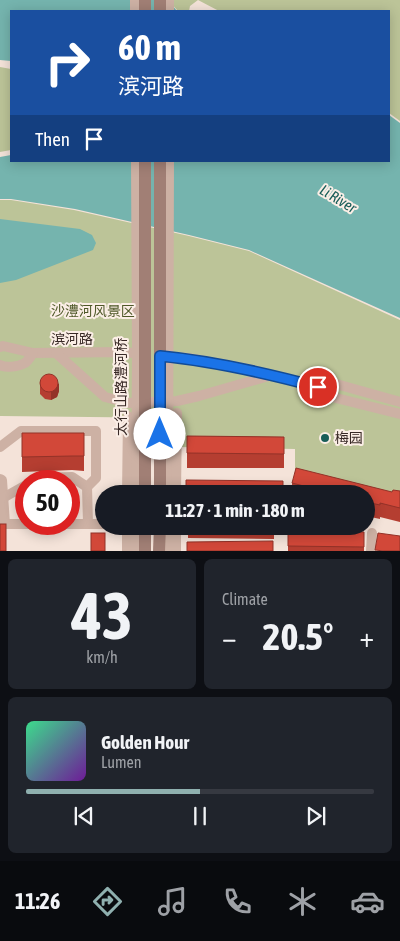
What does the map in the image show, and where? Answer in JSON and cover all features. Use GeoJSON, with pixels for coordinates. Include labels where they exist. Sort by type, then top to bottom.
{"type":"FeatureCollection","features":[{"type":"Feature","properties":{"kind":"main road","name":"太行山路澧河桥"},"geometry":{"type":"LineString","coordinates":[[145,162],[141,354],[145,485]]}},
{"type":"Feature","properties":{"kind":"main road"},"geometry":{"type":"LineString","coordinates":[[160,162],[164,356],[160,485]]}},
{"type":"Feature","properties":{"kind":"main road"},"geometry":{"type":"LineString","coordinates":[[145,535],[145,551]]}},
{"type":"Feature","properties":{"kind":"main road"},"geometry":{"type":"LineString","coordinates":[[159,551],[160,535]]}},
{"type":"Feature","properties":{"kind":"street","name":"太行山路澧河桥"},"geometry":{"type":"LineString","coordinates":[[136,162],[141,354],[136,485]]}},
{"type":"Feature","properties":{"kind":"street"},"geometry":{"type":"LineString","coordinates":[[168,485],[164,356],[169,162]]}},
{"type":"Feature","properties":{"kind":"street","name":"滨河路"},"geometry":{"type":"LineString","coordinates":[[0,347],[3,346],[33,353],[123,352],[141,354]]}},
{"type":"Feature","properties":{"kind":"street"},"geometry":{"type":"LineString","coordinates":[[0,365],[3,367],[25,363],[33,353]]}},
{"type":"Feature","properties":{"kind":"street"},"geometry":{"type":"LineString","coordinates":[[56,353],[105,396],[128,403],[177,401],[272,374]]}},
{"type":"Feature","properties":{"kind":"street"},"geometry":{"type":"LineString","coordinates":[[164,356],[188,358],[272,374],[318,387],[324,395],[400,414]]}},
{"type":"Feature","properties":{"kind":"street"},"geometry":{"type":"LineString","coordinates":[[318,387],[328,382],[400,402]]}},
{"type":"Feature","properties":{"kind":"street"},"geometry":{"type":"LineString","coordinates":[[176,485],[177,413]]}},
{"type":"Feature","properties":{"kind":"street"},"geometry":{"type":"LineString","coordinates":[[128,416],[128,485]]}},
{"type":"Feature","properties":{"kind":"street"},"geometry":{"type":"LineString","coordinates":[[0,447],[21,431],[96,431],[96,478],[87,487],[88,524]]}},
{"type":"Feature","properties":{"kind":"street"},"geometry":{"type":"LineString","coordinates":[[0,479],[2,480],[5,524],[95,524]]}},
{"type":"Feature","properties":{"kind":"street"},"geometry":{"type":"LineString","coordinates":[[80,482],[87,487]]}},
{"type":"Feature","properties":{"kind":"street"},"geometry":{"type":"LineString","coordinates":[[3,498],[15,491]]}},
{"type":"Feature","properties":{"kind":"street"},"geometry":{"type":"LineString","coordinates":[[127,535],[127,551]]}},
{"type":"Feature","properties":{"kind":"street"},"geometry":{"type":"LineString","coordinates":[[135,551],[136,535]]}},
{"type":"Feature","properties":{"kind":"street"},"geometry":{"type":"LineString","coordinates":[[168,535],[168,551]]}},
{"type":"Feature","properties":{"kind":"street"},"geometry":{"type":"LineString","coordinates":[[176,535],[176,551]]}},
{"type":"Feature","properties":{"kind":"street"},"geometry":{"type":"LineString","coordinates":[[370,551],[372,535]]}},
{"type":"Feature","properties":{"kind":"green space"},"geometry":{"type":"Polygon","coordinates":[[[168,0],[198,0],[190,6],[189,10],[177,10],[168,0]]]}},
{"type":"Feature","properties":{"kind":"green space"},"geometry":{"type":"Polygon","coordinates":[[[198,0],[400,0],[400,121],[390,114],[390,10],[217,10],[198,0]]]}},
{"type":"Feature","properties":{"kind":"green space"},"geometry":{"type":"Polygon","coordinates":[[[0,67],[10,69],[10,150],[0,152],[0,67]]]}},
{"type":"Feature","properties":{"kind":"green space","name":"沙澧河风景区"},"geometry":{"type":"Polygon","coordinates":[[[0,200],[74,210],[249,251],[400,320],[400,503],[375,496],[375,485],[323,485],[295,479],[295,449],[179,447],[179,418],[0,416],[0,200]]]}},
{"type":"Feature","properties":{"kind":"water"},"geometry":{"type":"Polygon","coordinates":[[[0,0],[168,0],[176,10],[10,10],[10,61],[0,60],[0,0]]]}},
{"type":"Feature","properties":{"kind":"water","name":"Li River"},"geometry":{"type":"Polygon","coordinates":[[[390,116],[400,123],[400,318],[249,250],[75,209],[0,199],[0,157],[10,155],[10,162],[390,162],[390,116]]]}},
{"type":"Feature","properties":{"kind":"water"},"geometry":{"type":"Polygon","coordinates":[[[0,219],[80,229],[92,235],[96,243],[93,250],[16,280],[0,283],[0,219]]]}},
{"type":"Feature","properties":{"kind":"building"},"geometry":{"type":"Polygon","coordinates":[[[45,374],[53,374],[58,379],[56,390],[45,392],[40,387],[40,379],[45,374]]]}},
{"type":"Feature","properties":{"kind":"building"},"geometry":{"type":"Polygon","coordinates":[[[22,433],[84,433],[84,456],[22,457],[22,433]]]}},
{"type":"Feature","properties":{"kind":"building"},"geometry":{"type":"Polygon","coordinates":[[[187,436],[284,437],[284,454],[187,453],[187,436]]]}},
{"type":"Feature","properties":{"kind":"building"},"geometry":{"type":"Polygon","coordinates":[[[296,468],[364,485],[300,485],[292,483],[296,468]]]}},
{"type":"Feature","properties":{"kind":"building"},"geometry":{"type":"Polygon","coordinates":[[[186,480],[283,481],[283,485],[186,485],[186,480]]]}},
{"type":"Feature","properties":{"kind":"building"},"geometry":{"type":"Polygon","coordinates":[[[375,488],[392,492],[393,490],[400,491],[400,508],[380,503],[380,505],[375,504],[375,488]]]}},
{"type":"Feature","properties":{"kind":"building"},"geometry":{"type":"Polygon","coordinates":[[[0,524],[6,524],[6,551],[0,551],[0,524]]]}},
{"type":"Feature","properties":{"kind":"building"},"geometry":{"type":"Polygon","coordinates":[[[91,533],[105,535],[105,551],[91,551],[91,533]]]}},
{"type":"Feature","properties":{"kind":"building"},"geometry":{"type":"Polygon","coordinates":[[[378,533],[400,536],[400,551],[375,550],[378,533]]]}},
{"type":"Feature","properties":{"kind":"building"},"geometry":{"type":"Polygon","coordinates":[[[288,535],[364,535],[364,547],[288,546],[288,535]]]}},
{"type":"Feature","properties":{"kind":"building"},"geometry":{"type":"Polygon","coordinates":[[[273,541],[273,551],[187,551],[187,542],[273,541]]]}},
{"type":"Feature","properties":{"kind":"place","name":"梅园"},"geometry":{"type":"Point","coordinates":[325,438]}},
{"type":"Feature","properties":{"kind":"route"},"geometry":{"type":"LineString","coordinates":[[160,434],[160,356],[188,358],[253,370],[318,387]]}}]}
